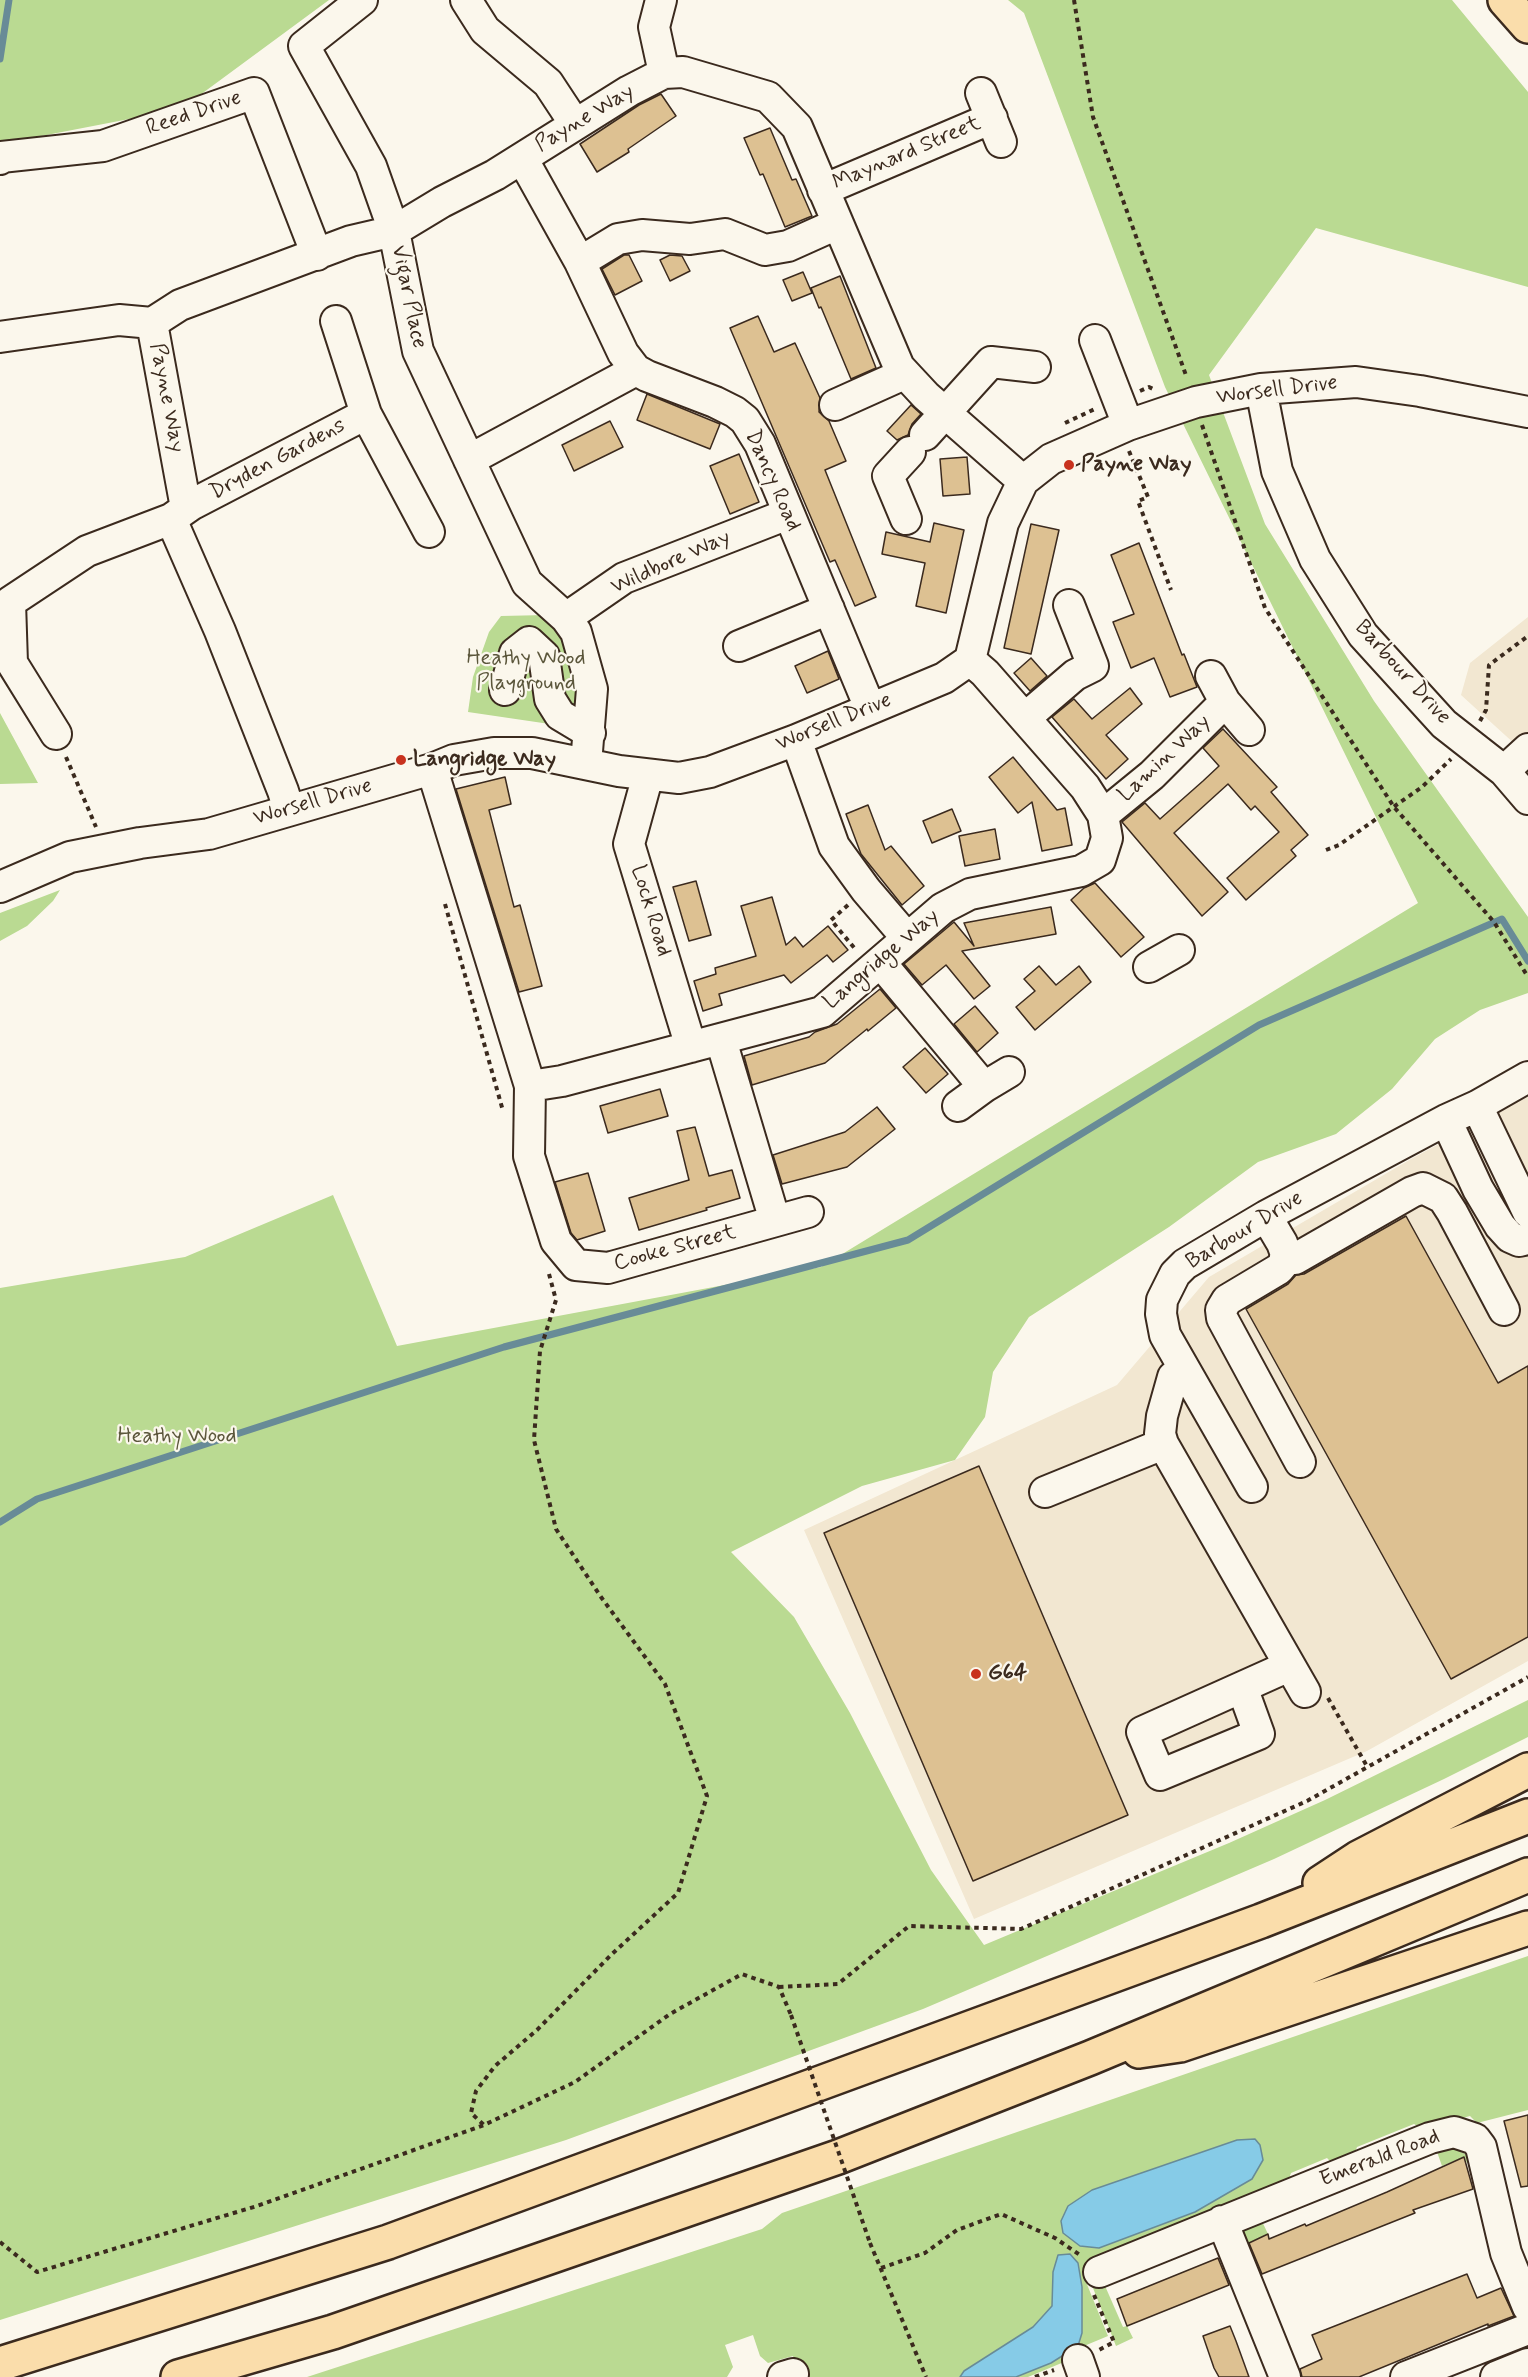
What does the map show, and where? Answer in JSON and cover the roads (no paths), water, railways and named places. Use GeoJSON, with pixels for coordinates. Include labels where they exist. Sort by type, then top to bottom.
{"type":"FeatureCollection","features":[{"type":"Feature","properties":{"kind":"highway"},"geometry":{"type":"LineString","coordinates":[[1505,0],[1528,26]]}},
{"type":"Feature","properties":{"kind":"highway"},"geometry":{"type":"LineString","coordinates":[[1261,1921],[1358,1858],[1528,1770]]}},
{"type":"Feature","properties":{"kind":"highway"},"geometry":{"type":"LineString","coordinates":[[0,2364],[388,2242],[1261,1921],[1528,1816]]}},
{"type":"Feature","properties":{"kind":"highway"},"geometry":{"type":"LineString","coordinates":[[178,2377],[333,2332],[838,2157],[1090,2058],[1528,1875]]}},
{"type":"Feature","properties":{"kind":"highway"},"geometry":{"type":"LineString","coordinates":[[1090,2058],[1180,2045],[1528,1929]]}},
{"type":"Feature","properties":{"kind":"street","name":"Vigar Place"},"geometry":{"type":"LineString","coordinates":[[362,0],[304,46],[371,166],[394,231],[418,351],[527,583],[566,618]]}},
{"type":"Feature","properties":{"kind":"street"},"geometry":{"type":"LineString","coordinates":[[466,0],[485,30],[548,83],[575,124]]}},
{"type":"Feature","properties":{"kind":"street"},"geometry":{"type":"LineString","coordinates":[[662,0],[654,27],[664,74]]}},
{"type":"Feature","properties":{"kind":"street"},"geometry":{"type":"LineString","coordinates":[[1526,0],[1528,8]]}},
{"type":"Feature","properties":{"kind":"street","name":"Payne Way"},"geometry":{"type":"LineString","coordinates":[[289,810],[220,631],[183,511],[152,323],[180,305],[351,241],[394,231],[522,158],[629,91],[664,74],[682,72],[768,97],[797,127],[880,325],[904,374],[1023,481]]}},
{"type":"Feature","properties":{"kind":"street","name":"Reed Drive"},"geometry":{"type":"LineString","coordinates":[[0,159],[103,146],[254,93],[316,255]]}},
{"type":"Feature","properties":{"kind":"street","name":"Maynard Street"},"geometry":{"type":"LineString","coordinates":[[823,189],[991,118]]}},
{"type":"Feature","properties":{"kind":"street"},"geometry":{"type":"LineString","coordinates":[[469,460],[636,370],[623,353],[580,262],[522,158]]}},
{"type":"Feature","properties":{"kind":"street"},"geometry":{"type":"LineString","coordinates":[[580,262],[618,239],[642,235],[690,239],[725,234],[765,250],[788,246],[837,224]]}},
{"type":"Feature","properties":{"kind":"street"},"geometry":{"type":"LineString","coordinates":[[0,337],[119,321],[152,323]]}},
{"type":"Feature","properties":{"kind":"street"},"geometry":{"type":"LineString","coordinates":[[336,321],[366,414],[429,532]]}},
{"type":"Feature","properties":{"kind":"street"},"geometry":{"type":"LineString","coordinates":[[1095,340],[1124,423]]}},
{"type":"Feature","properties":{"kind":"street"},"geometry":{"type":"LineString","coordinates":[[906,519],[888,476],[991,362],[1035,367]]}},
{"type":"Feature","properties":{"kind":"street","name":"Dancy Road"},"geometry":{"type":"LineString","coordinates":[[636,370],[715,402],[745,420],[760,444],[870,708]]}},
{"type":"Feature","properties":{"kind":"street"},"geometry":{"type":"LineString","coordinates":[[835,405],[904,374]]}},
{"type":"Feature","properties":{"kind":"street","name":"Worsell Drive"},"geometry":{"type":"LineString","coordinates":[[0,888],[70,857],[140,843],[209,834],[432,769],[454,760],[494,753],[532,753],[648,775],[679,778],[710,772],[796,740],[945,678],[970,660],[1003,523],[1023,481],[1051,459],[1124,423],[1196,402],[1261,389],[1356,382],[1420,391],[1528,412]]}},
{"type":"Feature","properties":{"kind":"street","name":"Barbour Drive"},"geometry":{"type":"LineString","coordinates":[[1261,389],[1277,471],[1315,559],[1363,635],[1444,724],[1504,771],[1528,800]]}},
{"type":"Feature","properties":{"kind":"street","name":"Dryden Gardens"},"geometry":{"type":"LineString","coordinates":[[5,591],[87,551],[183,511],[366,414]]}},
{"type":"Feature","properties":{"kind":"street","name":"Wildbore Way"},"geometry":{"type":"LineString","coordinates":[[566,618],[624,578],[788,514]]}},
{"type":"Feature","properties":{"kind":"street"},"geometry":{"type":"LineString","coordinates":[[5,591],[12,663],[56,734]]}},
{"type":"Feature","properties":{"kind":"street"},"geometry":{"type":"LineString","coordinates":[[1025,718],[1075,675],[1093,666],[1069,605]]}},
{"type":"Feature","properties":{"kind":"street"},"geometry":{"type":"LineString","coordinates":[[739,646],[829,609]]}},
{"type":"Feature","properties":{"kind":"street"},"geometry":{"type":"LineString","coordinates":[[566,618],[576,632],[592,689],[586,764]]}},
{"type":"Feature","properties":{"kind":"street"},"geometry":{"type":"LineString","coordinates":[[505,690],[515,653],[529,642],[544,656],[550,699],[560,715],[590,733]]}},
{"type":"Feature","properties":{"kind":"street","name":"Langridge Way"},"geometry":{"type":"LineString","coordinates":[[530,1086],[562,1081],[822,1012],[943,908],[970,894],[1081,871],[1100,860],[1107,838],[1103,815],[1085,787],[985,673],[970,660]]}},
{"type":"Feature","properties":{"kind":"street","name":"Lamin Way"},"geometry":{"type":"LineString","coordinates":[[1211,676],[1225,702],[1249,730]]}},
{"type":"Feature","properties":{"kind":"street","name":"Lamin Way"},"geometry":{"type":"LineString","coordinates":[[1103,815],[1152,775],[1225,702]]}},
{"type":"Feature","properties":{"kind":"street"},"geometry":{"type":"LineString","coordinates":[[796,740],[834,846],[866,890],[907,938]]}},
{"type":"Feature","properties":{"kind":"street"},"geometry":{"type":"LineString","coordinates":[[1504,771],[1528,749]]}},
{"type":"Feature","properties":{"kind":"street"},"geometry":{"type":"LineString","coordinates":[[432,769],[530,1086]]}},
{"type":"Feature","properties":{"kind":"street","name":"Lock Road"},"geometry":{"type":"LineString","coordinates":[[648,775],[629,844],[691,1047]]}},
{"type":"Feature","properties":{"kind":"street"},"geometry":{"type":"LineString","coordinates":[[1149,967],[1179,950]]}},
{"type":"Feature","properties":{"kind":"street"},"geometry":{"type":"LineString","coordinates":[[872,968],[996,1079],[958,1106]]}},
{"type":"Feature","properties":{"kind":"street"},"geometry":{"type":"LineString","coordinates":[[721,1040],[775,1221]]}},
{"type":"Feature","properties":{"kind":"street","name":"Barbour Drive"},"geometry":{"type":"LineString","coordinates":[[1252,1487],[1165,1335],[1161,1314],[1162,1300],[1174,1274],[1185,1264],[1266,1216],[1528,1077]]}},
{"type":"Feature","properties":{"kind":"street","name":"Cooke Street"},"geometry":{"type":"LineString","coordinates":[[530,1086],[529,1156],[556,1241],[576,1265],[608,1268],[808,1212]]}},
{"type":"Feature","properties":{"kind":"street"},"geometry":{"type":"LineString","coordinates":[[1477,1106],[1528,1212]]}},
{"type":"Feature","properties":{"kind":"street"},"geometry":{"type":"LineString","coordinates":[[1446,1120],[1478,1189],[1500,1226],[1510,1237],[1518,1241],[1528,1239]]}},
{"type":"Feature","properties":{"kind":"street"},"geometry":{"type":"LineString","coordinates":[[1285,1257],[1295,1259],[1412,1192],[1423,1188],[1443,1198],[1504,1310]]}},
{"type":"Feature","properties":{"kind":"street"},"geometry":{"type":"LineString","coordinates":[[1266,1216],[1282,1243],[1285,1257],[1279,1269],[1227,1300],[1221,1310],[1222,1318],[1300,1462]]}},
{"type":"Feature","properties":{"kind":"street"},"geometry":{"type":"LineString","coordinates":[[1184,1369],[1173,1377],[1162,1416],[1160,1434],[1163,1444],[1305,1692]]}},
{"type":"Feature","properties":{"kind":"street"},"geometry":{"type":"LineString","coordinates":[[1045,1492],[1163,1444]]}},
{"type":"Feature","properties":{"kind":"street"},"geometry":{"type":"LineString","coordinates":[[1242,1687],[1289,1666]]}},
{"type":"Feature","properties":{"kind":"street","name":"Emerald Road"},"geometry":{"type":"LineString","coordinates":[[1099,2271],[1430,2138],[1454,2132],[1475,2139],[1481,2147],[1506,2253],[1528,2307]]}},
{"type":"Feature","properties":{"kind":"street"},"geometry":{"type":"LineString","coordinates":[[1222,2221],[1285,2377]]}},
{"type":"Feature","properties":{"kind":"street"},"geometry":{"type":"LineString","coordinates":[[1406,2377],[1528,2329]]}},
{"type":"Feature","properties":{"kind":"street"},"geometry":{"type":"LineString","coordinates":[[1496,2377],[1528,2364]]}},
{"type":"Feature","properties":{"kind":"water"},"geometry":{"type":"Polygon","coordinates":[[[1255,2139],[1260,2145],[1263,2160],[1252,2179],[1195,2212],[1099,2248],[1080,2246],[1063,2233],[1061,2221],[1068,2206],[1092,2190],[1237,2140],[1255,2139]]]}},
{"type":"Feature","properties":{"kind":"water"},"geometry":{"type":"Polygon","coordinates":[[[1070,2254],[1078,2263],[1082,2287],[1082,2333],[1078,2346],[1051,2363],[1016,2377],[960,2377],[964,2371],[1033,2327],[1052,2306],[1053,2272],[1058,2255],[1070,2254]]]}},
{"type":"Feature","properties":{"kind":"waterway"},"geometry":{"type":"LineString","coordinates":[[0,59],[9,0]]}},
{"type":"Feature","properties":{"kind":"waterway"},"geometry":{"type":"LineString","coordinates":[[0,1522],[37,1499],[504,1347],[908,1240],[1259,1025],[1502,919],[1528,961]]}},
{"type":"Feature","properties":{"kind":"place","name":"Payne Way"},"geometry":{"type":"Point","coordinates":[1069,465]}},
{"type":"Feature","properties":{"kind":"place","name":"Langridge Way"},"geometry":{"type":"Point","coordinates":[401,760]}},
{"type":"Feature","properties":{"kind":"place","name":"G64"},"geometry":{"type":"Point","coordinates":[976,1674]}},
{"type":"Feature","properties":{"kind":"park label","name":"Heathy Wood Playground"},"geometry":{"type":"Point","coordinates":[526,672]}},
{"type":"Feature","properties":{"kind":"park label","name":"Heathy Wood"},"geometry":{"type":"Point","coordinates":[177,1437]}}]}
